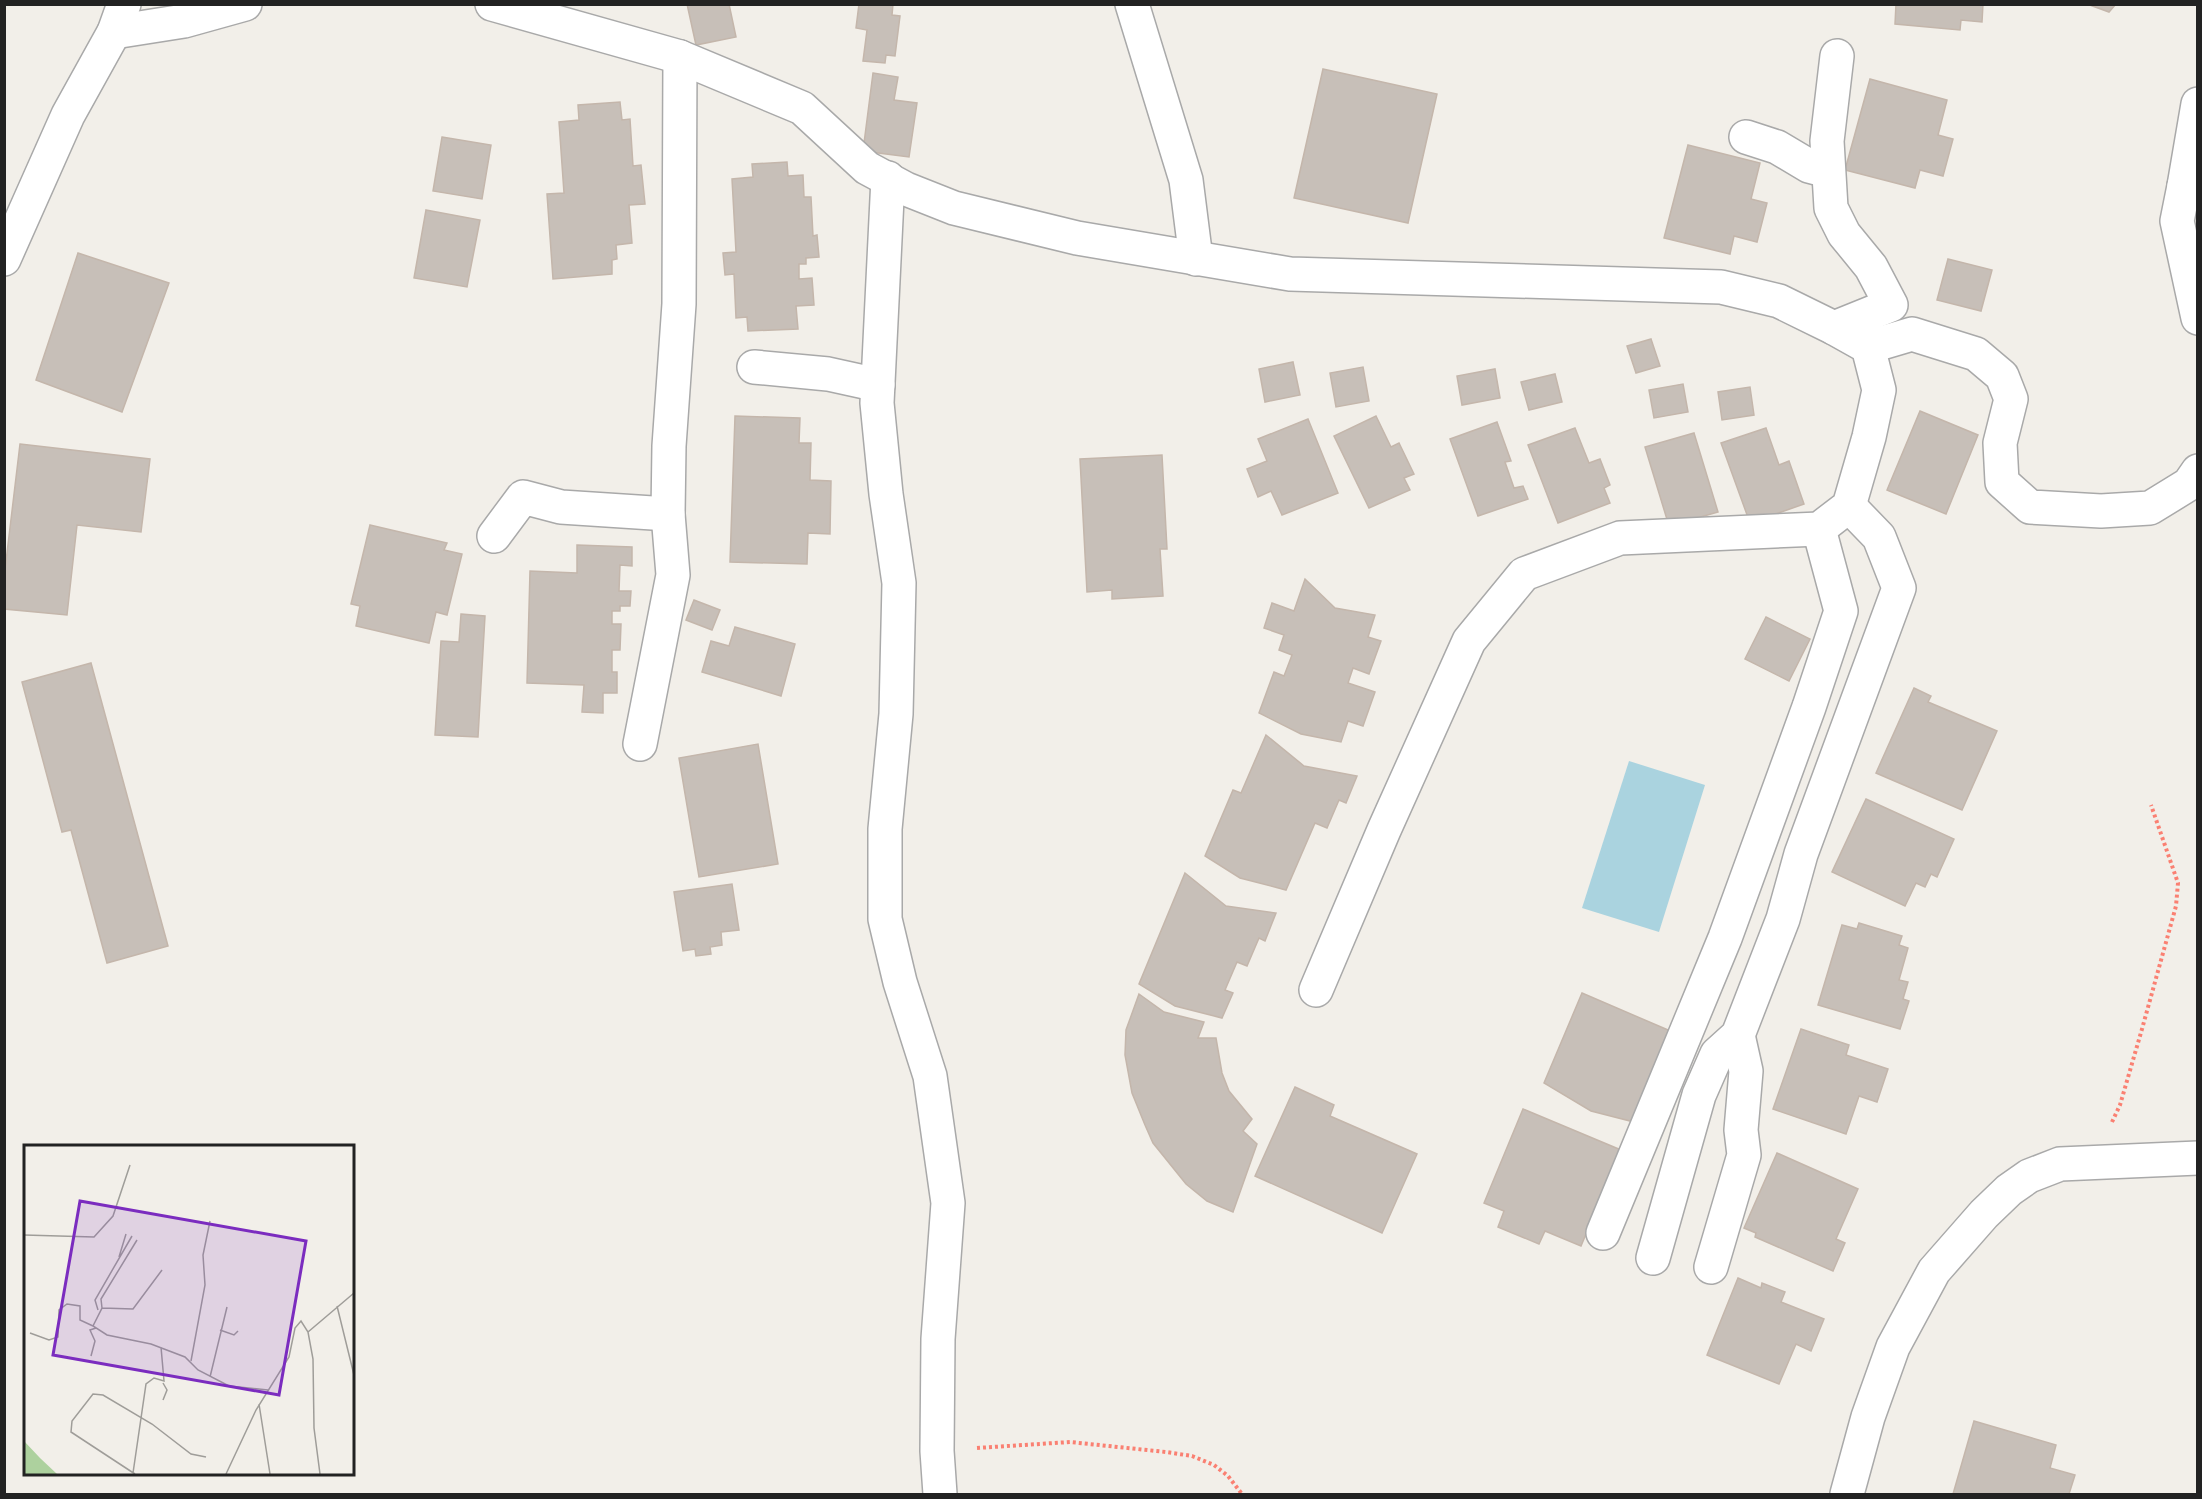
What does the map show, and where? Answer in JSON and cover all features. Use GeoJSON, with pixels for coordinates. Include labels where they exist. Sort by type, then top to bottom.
{"type":"FeatureCollection","features":[{"type":"Feature","properties":{"kind":"street"},"geometry":{"type":"LineString","coordinates":[[4,259],[68,115],[119,18],[184,21],[245,4]]}},
{"type":"Feature","properties":{"kind":"street"},"geometry":{"type":"LineString","coordinates":[[492,4],[680,57],[802,108],[867,168],[906,189],[954,208],[1077,238],[1196,260],[1290,274],[1721,286],[1779,301],[1868,347],[1912,334],[1976,354],[2002,376],[2011,399],[2000,443],[2002,482],[2030,507],[2101,511],[2150,508],[2189,484],[2198,471]]}},
{"type":"Feature","properties":{"kind":"street"},"geometry":{"type":"LineString","coordinates":[[1132,4],[1186,180],[1196,260]]}},
{"type":"Feature","properties":{"kind":"street"},"geometry":{"type":"LineString","coordinates":[[640,744],[673,575],[668,514],[669,446],[679,303],[680,57]]}},
{"type":"Feature","properties":{"kind":"street"},"geometry":{"type":"LineString","coordinates":[[1834,328],[1890,305],[1871,267],[1844,234],[1831,208],[1827,141],[1837,57]]}},
{"type":"Feature","properties":{"kind":"street"},"geometry":{"type":"LineString","coordinates":[[2198,104],[2191,180],[2177,221],[2198,318]]}},
{"type":"Feature","properties":{"kind":"street"},"geometry":{"type":"LineString","coordinates":[[1746,137],[1777,147],[1809,166],[1828,171]]}},
{"type":"Feature","properties":{"kind":"street"},"geometry":{"type":"LineString","coordinates":[[888,178],[877,403],[886,494],[899,583],[896,714],[885,829],[885,919],[900,982],[930,1076],[948,1203],[938,1340],[936,1451],[940,1494]]}},
{"type":"Feature","properties":{"kind":"street"},"geometry":{"type":"LineString","coordinates":[[1316,990],[1469,640],[1524,574],[1620,538],[1819,529],[1849,507],[1869,437],[1879,390],[1868,347]]}},
{"type":"Feature","properties":{"kind":"street"},"geometry":{"type":"LineString","coordinates":[[754,367],[828,374],[878,385]]}},
{"type":"Feature","properties":{"kind":"street"},"geometry":{"type":"LineString","coordinates":[[494,536],[523,497],[561,507],[668,514]]}},
{"type":"Feature","properties":{"kind":"street"},"geometry":{"type":"LineString","coordinates":[[1653,1258],[1699,1095],[1717,1054],[1738,1035],[1783,919],[1801,854],[1899,588],[1879,537],[1849,507]]}},
{"type":"Feature","properties":{"kind":"street"},"geometry":{"type":"LineString","coordinates":[[1603,1233],[1725,938],[1809,707],[1841,611],[1819,529]]}},
{"type":"Feature","properties":{"kind":"street"},"geometry":{"type":"LineString","coordinates":[[1711,1267],[1744,1155],[1741,1130],[1746,1071],[1738,1035]]}},
{"type":"Feature","properties":{"kind":"street"},"geometry":{"type":"LineString","coordinates":[[1847,1494],[1868,1417],[1893,1347],[1934,1271],[1984,1214],[2009,1190],[2029,1176],[2060,1164],[2198,1158]]}},
{"type":"Feature","properties":{"kind":"path"},"geometry":{"type":"LineString","coordinates":[[2098,1162],[2120,1105],[2176,906],[2178,883],[2151,805]]}},
{"type":"Feature","properties":{"kind":"path"},"geometry":{"type":"LineString","coordinates":[[936,1451],[1070,1442],[1166,1452],[1192,1456],[1214,1466],[1228,1476],[1242,1494]]}},
{"type":"Feature","properties":{"kind":"water"},"geometry":{"type":"Polygon","coordinates":[[[1629,761],[1705,785],[1659,932],[1582,908],[1629,761]]]}},
{"type":"Feature","properties":{"kind":"building"},"geometry":{"type":"Polygon","coordinates":[[[687,4],[729,4],[736,37],[696,45],[687,4]]]}},
{"type":"Feature","properties":{"kind":"building"},"geometry":{"type":"Polygon","coordinates":[[[859,4],[893,4],[892,15],[900,16],[895,56],[886,55],[885,63],[863,61],[867,30],[856,28],[859,4]]]}},
{"type":"Feature","properties":{"kind":"building"},"geometry":{"type":"Polygon","coordinates":[[[1896,4],[1983,4],[1982,22],[1961,20],[1960,30],[1895,24],[1896,4]]]}},
{"type":"Feature","properties":{"kind":"building"},"geometry":{"type":"Polygon","coordinates":[[[2087,4],[2116,4],[2109,12],[2087,4]]]}},
{"type":"Feature","properties":{"kind":"building"},"geometry":{"type":"Polygon","coordinates":[[[1323,69],[1437,94],[1408,223],[1294,198],[1323,69]]]}},
{"type":"Feature","properties":{"kind":"building"},"geometry":{"type":"Polygon","coordinates":[[[873,73],[898,77],[894,100],[917,103],[909,157],[863,151],[873,73]]]}},
{"type":"Feature","properties":{"kind":"building"},"geometry":{"type":"Polygon","coordinates":[[[1870,79],[1947,100],[1938,135],[1953,139],[1943,176],[1920,170],[1915,188],[1845,170],[1870,79]]]}},
{"type":"Feature","properties":{"kind":"building"},"geometry":{"type":"Polygon","coordinates":[[[620,102],[622,120],[630,119],[633,166],[641,165],[645,204],[629,205],[632,243],[616,245],[617,259],[612,260],[612,274],[553,279],[547,194],[564,193],[559,122],[579,120],[578,105],[620,102]]]}},
{"type":"Feature","properties":{"kind":"building"},"geometry":{"type":"Polygon","coordinates":[[[442,137],[491,145],[482,199],[433,191],[442,137]]]}},
{"type":"Feature","properties":{"kind":"building"},"geometry":{"type":"Polygon","coordinates":[[[1688,145],[1760,163],[1751,199],[1767,203],[1757,242],[1734,236],[1730,254],[1664,238],[1688,145]]]}},
{"type":"Feature","properties":{"kind":"building"},"geometry":{"type":"Polygon","coordinates":[[[787,162],[788,176],[803,175],[804,197],[811,197],[813,236],[817,235],[819,257],[806,258],[806,264],[799,264],[799,279],[812,278],[814,305],[796,306],[798,329],[748,331],[747,317],[736,318],[734,274],[725,275],[723,253],[736,252],[732,179],[753,177],[752,164],[787,162]]]}},
{"type":"Feature","properties":{"kind":"building"},"geometry":{"type":"Polygon","coordinates":[[[426,210],[480,220],[467,287],[414,278],[426,210]]]}},
{"type":"Feature","properties":{"kind":"building"},"geometry":{"type":"Polygon","coordinates":[[[78,253],[169,283],[122,412],[36,380],[78,253]]]}},
{"type":"Feature","properties":{"kind":"building"},"geometry":{"type":"Polygon","coordinates":[[[1948,259],[1992,270],[1981,311],[1937,300],[1948,259]]]}},
{"type":"Feature","properties":{"kind":"building"},"geometry":{"type":"Polygon","coordinates":[[[1651,339],[1660,366],[1636,373],[1627,346],[1651,339]]]}},
{"type":"Feature","properties":{"kind":"building"},"geometry":{"type":"Polygon","coordinates":[[[1293,362],[1300,395],[1265,402],[1259,369],[1293,362]]]}},
{"type":"Feature","properties":{"kind":"building"},"geometry":{"type":"Polygon","coordinates":[[[1363,367],[1369,401],[1336,407],[1330,373],[1363,367]]]}},
{"type":"Feature","properties":{"kind":"building"},"geometry":{"type":"Polygon","coordinates":[[[1495,369],[1500,398],[1462,405],[1457,376],[1495,369]]]}},
{"type":"Feature","properties":{"kind":"building"},"geometry":{"type":"Polygon","coordinates":[[[1555,374],[1562,402],[1529,410],[1521,382],[1555,374]]]}},
{"type":"Feature","properties":{"kind":"building"},"geometry":{"type":"Polygon","coordinates":[[[1683,384],[1688,412],[1654,418],[1649,390],[1683,384]]]}},
{"type":"Feature","properties":{"kind":"building"},"geometry":{"type":"Polygon","coordinates":[[[1750,387],[1754,415],[1722,420],[1718,392],[1750,387]]]}},
{"type":"Feature","properties":{"kind":"building"},"geometry":{"type":"Polygon","coordinates":[[[1920,411],[1978,435],[1946,514],[1887,490],[1920,411]]]}},
{"type":"Feature","properties":{"kind":"building"},"geometry":{"type":"Polygon","coordinates":[[[735,416],[800,418],[799,443],[811,443],[810,480],[831,481],[830,534],[808,533],[807,564],[730,562],[735,416]]]}},
{"type":"Feature","properties":{"kind":"building"},"geometry":{"type":"Polygon","coordinates":[[[1376,416],[1391,447],[1399,443],[1414,474],[1404,478],[1410,490],[1369,508],[1334,436],[1376,416]]]}},
{"type":"Feature","properties":{"kind":"building"},"geometry":{"type":"Polygon","coordinates":[[[1308,419],[1338,493],[1282,515],[1271,491],[1258,497],[1247,469],[1267,461],[1258,439],[1308,419]]]}},
{"type":"Feature","properties":{"kind":"building"},"geometry":{"type":"Polygon","coordinates":[[[1497,422],[1511,461],[1505,462],[1514,488],[1523,486],[1528,499],[1478,516],[1450,439],[1497,422]]]}},
{"type":"Feature","properties":{"kind":"building"},"geometry":{"type":"Polygon","coordinates":[[[1575,428],[1589,463],[1600,459],[1610,485],[1604,488],[1610,503],[1558,523],[1528,445],[1575,428]]]}},
{"type":"Feature","properties":{"kind":"building"},"geometry":{"type":"Polygon","coordinates":[[[1766,428],[1779,465],[1789,461],[1804,504],[1750,523],[1721,443],[1766,428]]]}},
{"type":"Feature","properties":{"kind":"building"},"geometry":{"type":"Polygon","coordinates":[[[1694,433],[1718,512],[1669,526],[1645,447],[1694,433]]]}},
{"type":"Feature","properties":{"kind":"building"},"geometry":{"type":"Polygon","coordinates":[[[20,444],[150,459],[141,532],[77,525],[67,615],[4,609],[4,578],[20,444]]]}},
{"type":"Feature","properties":{"kind":"building"},"geometry":{"type":"Polygon","coordinates":[[[1162,455],[1167,549],[1160,549],[1163,596],[1112,599],[1112,590],[1087,592],[1080,459],[1162,455]]]}},
{"type":"Feature","properties":{"kind":"building"},"geometry":{"type":"Polygon","coordinates":[[[370,525],[447,543],[444,550],[462,554],[447,615],[436,612],[429,643],[356,626],[360,606],[351,604],[370,525]]]}},
{"type":"Feature","properties":{"kind":"building"},"geometry":{"type":"Polygon","coordinates":[[[577,545],[632,547],[632,566],[620,565],[619,591],[631,591],[630,606],[620,606],[620,611],[612,611],[612,624],[621,624],[620,650],[612,650],[612,672],[617,672],[617,693],[603,693],[603,713],[582,712],[584,685],[527,683],[530,571],[577,573],[577,545]]]}},
{"type":"Feature","properties":{"kind":"building"},"geometry":{"type":"Polygon","coordinates":[[[1305,579],[1335,608],[1375,615],[1368,637],[1381,641],[1369,674],[1353,668],[1348,683],[1375,692],[1363,726],[1348,721],[1341,742],[1301,734],[1259,713],[1274,672],[1284,676],[1292,655],[1279,650],[1284,635],[1264,628],[1272,603],[1294,611],[1305,579]]]}},
{"type":"Feature","properties":{"kind":"building"},"geometry":{"type":"Polygon","coordinates":[[[694,600],[720,610],[712,630],[686,620],[694,600]]]}},
{"type":"Feature","properties":{"kind":"building"},"geometry":{"type":"Polygon","coordinates":[[[461,614],[485,616],[478,737],[435,735],[441,641],[459,642],[461,614]]]}},
{"type":"Feature","properties":{"kind":"building"},"geometry":{"type":"Polygon","coordinates":[[[1766,617],[1810,639],[1789,681],[1745,659],[1766,617]]]}},
{"type":"Feature","properties":{"kind":"building"},"geometry":{"type":"Polygon","coordinates":[[[735,627],[795,644],[781,696],[702,672],[711,641],[729,646],[735,627]]]}},
{"type":"Feature","properties":{"kind":"building"},"geometry":{"type":"Polygon","coordinates":[[[91,663],[168,946],[107,963],[71,830],[62,832],[22,682],[91,663]]]}},
{"type":"Feature","properties":{"kind":"building"},"geometry":{"type":"Polygon","coordinates":[[[1914,688],[1931,696],[1928,702],[1997,731],[1962,810],[1876,773],[1914,688]]]}},
{"type":"Feature","properties":{"kind":"building"},"geometry":{"type":"Polygon","coordinates":[[[1266,735],[1304,766],[1357,776],[1346,803],[1339,800],[1327,828],[1315,823],[1286,890],[1240,878],[1205,856],[1233,790],[1241,793],[1266,735]]]}},
{"type":"Feature","properties":{"kind":"building"},"geometry":{"type":"Polygon","coordinates":[[[758,744],[778,864],[699,877],[679,758],[758,744]]]}},
{"type":"Feature","properties":{"kind":"building"},"geometry":{"type":"Polygon","coordinates":[[[1866,799],[1954,839],[1937,877],[1931,874],[1925,887],[1916,883],[1905,906],[1832,872],[1866,799]]]}},
{"type":"Feature","properties":{"kind":"building"},"geometry":{"type":"Polygon","coordinates":[[[1185,873],[1226,906],[1276,913],[1265,941],[1259,938],[1247,966],[1237,962],[1225,990],[1233,993],[1222,1018],[1175,1006],[1139,984],[1185,873]]]}},
{"type":"Feature","properties":{"kind":"building"},"geometry":{"type":"Polygon","coordinates":[[[732,884],[739,930],[721,932],[722,945],[710,947],[711,954],[696,956],[695,949],[683,951],[674,892],[732,884]]]}},
{"type":"Feature","properties":{"kind":"building"},"geometry":{"type":"Polygon","coordinates":[[[1859,923],[1902,936],[1899,945],[1908,948],[1899,980],[1908,982],[1903,999],[1909,1001],[1900,1029],[1818,1005],[1842,925],[1857,929],[1859,923]]]}},
{"type":"Feature","properties":{"kind":"building"},"geometry":{"type":"Polygon","coordinates":[[[1582,993],[1675,1033],[1638,1123],[1591,1111],[1544,1083],[1582,993]]]}},
{"type":"Feature","properties":{"kind":"building"},"geometry":{"type":"Polygon","coordinates":[[[1139,994],[1164,1012],[1204,1022],[1198,1038],[1216,1038],[1222,1073],[1229,1091],[1252,1119],[1243,1131],[1257,1144],[1233,1212],[1207,1201],[1186,1184],[1153,1143],[1145,1125],[1132,1093],[1125,1055],[1126,1030],[1139,994]]]}},
{"type":"Feature","properties":{"kind":"building"},"geometry":{"type":"Polygon","coordinates":[[[1801,1029],[1849,1045],[1846,1055],[1888,1069],[1877,1102],[1859,1096],[1846,1134],[1773,1109],[1801,1029]]]}},
{"type":"Feature","properties":{"kind":"building"},"geometry":{"type":"Polygon","coordinates":[[[1295,1087],[1334,1105],[1330,1116],[1417,1154],[1382,1233],[1255,1176],[1295,1087]]]}},
{"type":"Feature","properties":{"kind":"building"},"geometry":{"type":"Polygon","coordinates":[[[1523,1109],[1621,1150],[1581,1246],[1545,1231],[1539,1244],[1498,1227],[1504,1211],[1484,1203],[1523,1109]]]}},
{"type":"Feature","properties":{"kind":"building"},"geometry":{"type":"Polygon","coordinates":[[[1777,1153],[1858,1189],[1836,1239],[1845,1243],[1833,1271],[1755,1237],[1756,1233],[1744,1228],[1777,1153]]]}},
{"type":"Feature","properties":{"kind":"building"},"geometry":{"type":"Polygon","coordinates":[[[1738,1278],[1761,1288],[1762,1283],[1785,1292],[1781,1302],[1824,1319],[1811,1351],[1796,1344],[1779,1384],[1707,1355],[1738,1278]]]}},
{"type":"Feature","properties":{"kind":"building"},"geometry":{"type":"Polygon","coordinates":[[[1974,1421],[2056,1445],[2050,1468],[2075,1475],[2069,1494],[1953,1494],[1974,1421]]]}}]}
